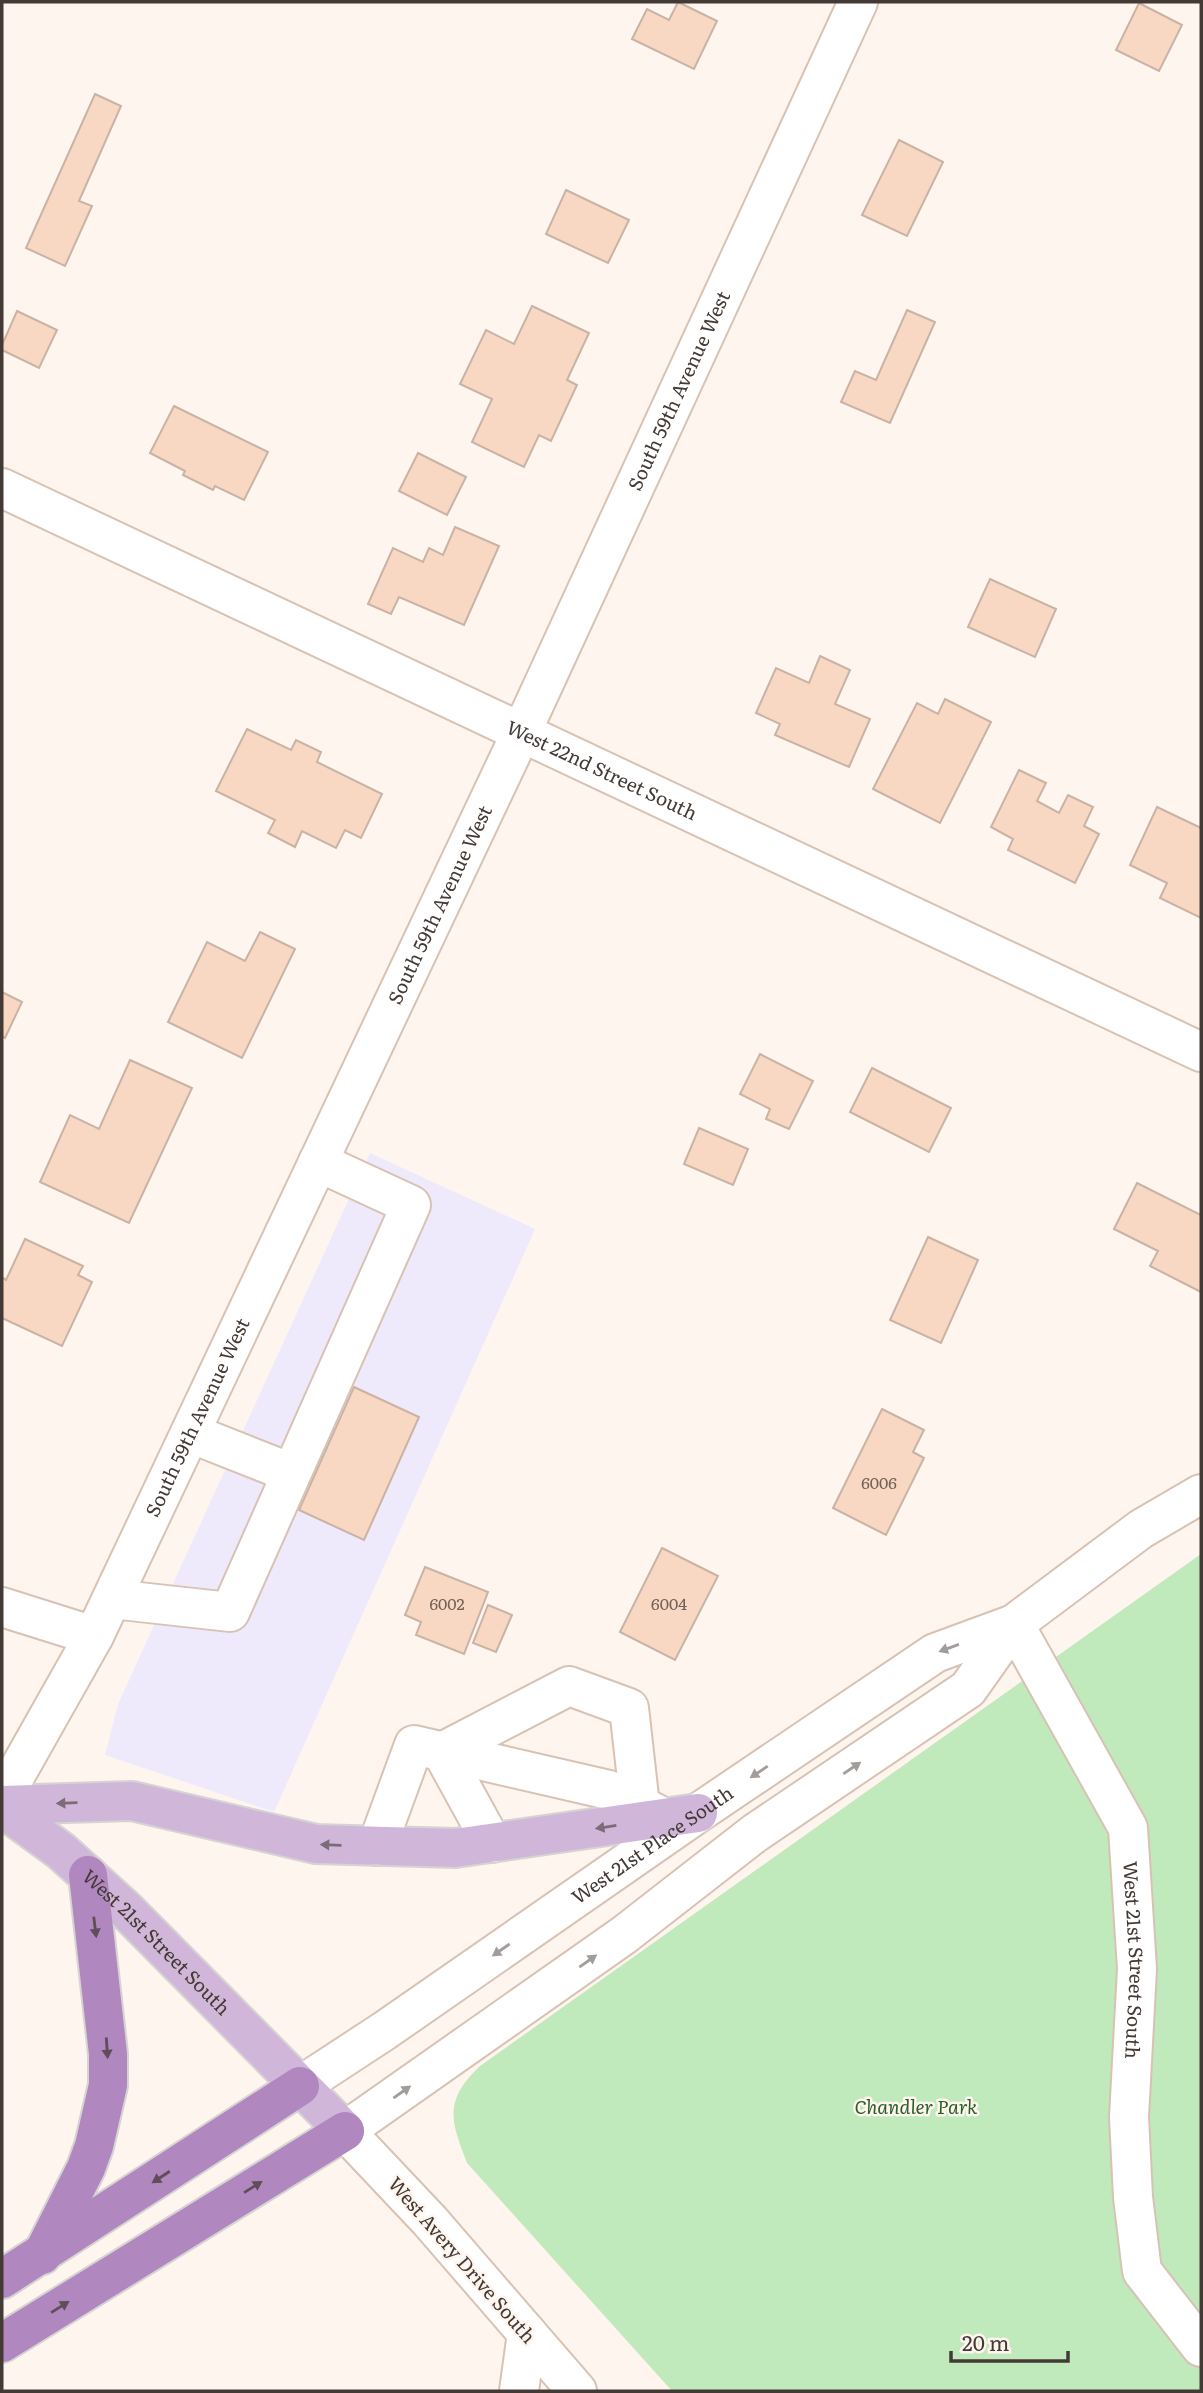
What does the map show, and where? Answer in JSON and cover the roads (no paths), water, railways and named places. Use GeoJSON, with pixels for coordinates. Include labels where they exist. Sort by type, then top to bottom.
{"type":"FeatureCollection","features":[{"type":"Feature","properties":{"kind":"highway"},"geometry":{"type":"LineString","coordinates":[[42,2255],[86,2168],[108,2085],[108,2054],[88,1875]]}},
{"type":"Feature","properties":{"kind":"highway"},"geometry":{"type":"LineString","coordinates":[[2,2279],[300,2086]]}},
{"type":"Feature","properties":{"kind":"highway"},"geometry":{"type":"LineString","coordinates":[[2,2343],[345,2131]]}},
{"type":"Feature","properties":{"kind":"main road"},"geometry":{"type":"LineString","coordinates":[[2,1807],[131,1801],[316,1844],[455,1848],[668,1812]]}},
{"type":"Feature","properties":{"kind":"main road","name":"West 21st Street South"},"geometry":{"type":"LineString","coordinates":[[2,1807],[61,1851],[125,1909],[345,2131]]}},
{"type":"Feature","properties":{"kind":"street","name":"South 59th Avenue West"},"geometry":{"type":"LineString","coordinates":[[2,1799],[112,1599],[522,731],[858,2]]}},
{"type":"Feature","properties":{"kind":"street","name":"West 22nd Street South"},"geometry":{"type":"LineString","coordinates":[[2,488],[1201,1052]]}},
{"type":"Feature","properties":{"kind":"street"},"geometry":{"type":"LineString","coordinates":[[112,1599],[230,1612],[411,1205],[318,1162]]}},
{"type":"Feature","properties":{"kind":"street"},"geometry":{"type":"LineString","coordinates":[[191,1433],[291,1473]]}},
{"type":"Feature","properties":{"kind":"street","name":"West 21st Place South"},"geometry":{"type":"LineString","coordinates":[[300,2086],[384,2031],[668,1812],[935,1653],[1014,1624],[1141,1529],[1201,1494]]}},
{"type":"Feature","properties":{"kind":"street"},"geometry":{"type":"LineString","coordinates":[[2,1607],[94,1636]]}},
{"type":"Feature","properties":{"kind":"street","name":"West 21st Place South"},"geometry":{"type":"LineString","coordinates":[[345,2131],[624,1935],[755,1833],[968,1689],[1014,1624]]}},
{"type":"Feature","properties":{"kind":"street","name":"West 21st Street South"},"geometry":{"type":"LineString","coordinates":[[1014,1624],[1128,1828],[1137,1969],[1129,2117],[1133,2197],[1142,2271],[1201,2347]]}},
{"type":"Feature","properties":{"kind":"street"},"geometry":{"type":"LineString","coordinates":[[442,1752],[569,1686],[629,1708],[668,1812]]}},
{"type":"Feature","properties":{"kind":"street"},"geometry":{"type":"LineString","coordinates":[[377,1846],[414,1745],[609,1790],[668,1812]]}},
{"type":"Feature","properties":{"kind":"street"},"geometry":{"type":"LineString","coordinates":[[442,1752],[492,1843]]}},
{"type":"Feature","properties":{"kind":"street","name":"West Avery Drive South"},"geometry":{"type":"LineString","coordinates":[[345,2131],[430,2221],[577,2391]]}},
{"type":"Feature","properties":{"kind":"street"},"geometry":{"type":"LineString","coordinates":[[519,2391],[527,2333]]}},
{"type":"Feature","properties":{"kind":"park label","name":"Chandler Park"},"geometry":{"type":"Point","coordinates":[916,2107]}}]}
